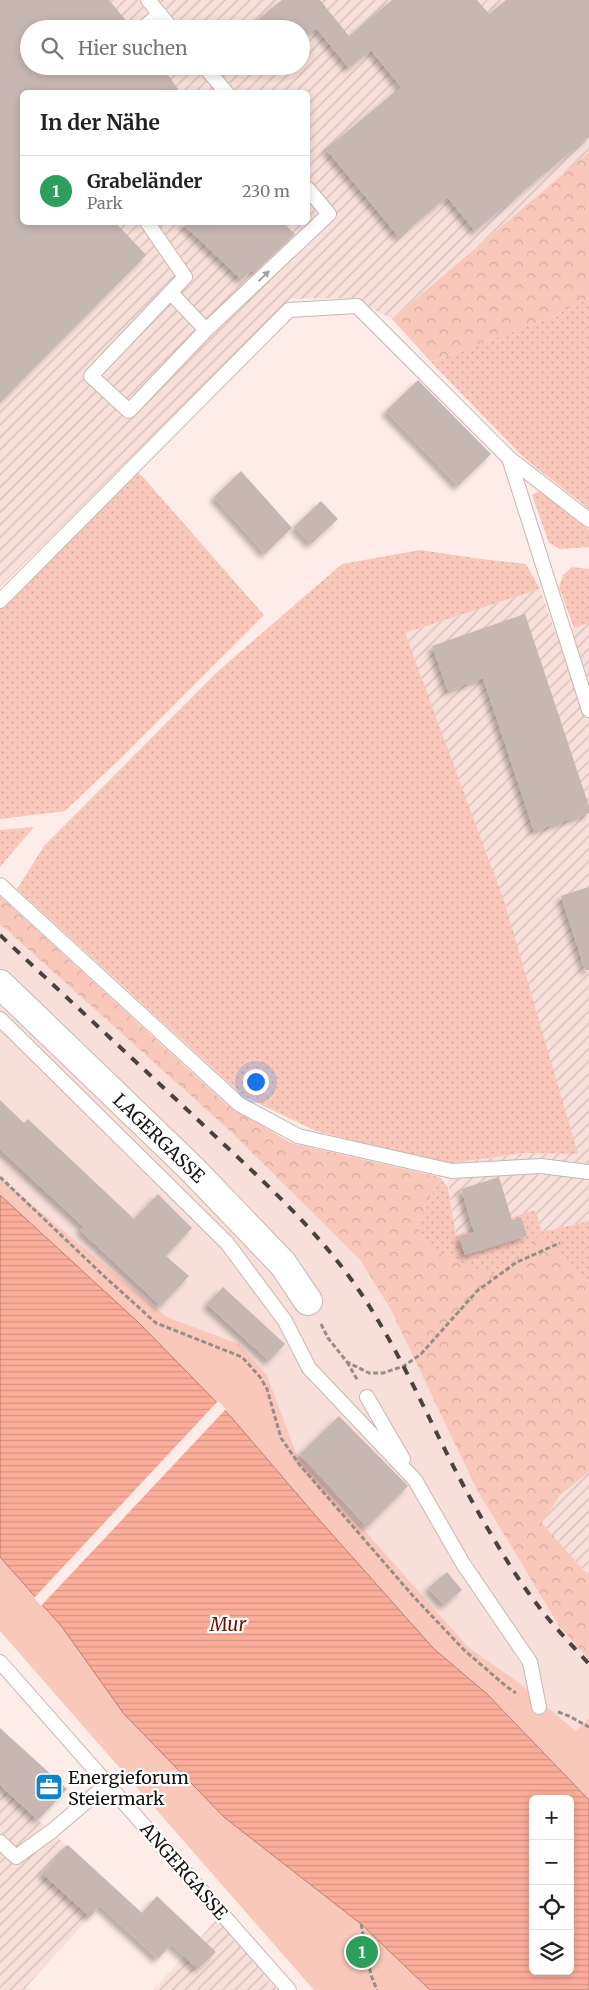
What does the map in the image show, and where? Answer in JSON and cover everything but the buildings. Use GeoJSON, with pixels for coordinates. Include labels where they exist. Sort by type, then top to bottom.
{"type":"FeatureCollection","features":[{"type":"Feature","properties":{"kind":"street","name":"LAGERGASSE"},"geometry":{"type":"LineString","coordinates":[[0,984],[95,1094],[192,1169],[283,1264],[308,1302]]}},
{"type":"Feature","properties":{"kind":"lane"},"geometry":{"type":"LineString","coordinates":[[148,0],[165,20]]}},
{"type":"Feature","properties":{"kind":"lane"},"geometry":{"type":"LineString","coordinates":[[153,20],[160,14]]}},
{"type":"Feature","properties":{"kind":"lane"},"geometry":{"type":"LineString","coordinates":[[209,75],[216,86]]}},
{"type":"Feature","properties":{"kind":"lane"},"geometry":{"type":"LineString","coordinates":[[149,225],[185,276],[91,376],[129,411],[206,330],[328,214],[310,192]]}},
{"type":"Feature","properties":{"kind":"lane"},"geometry":{"type":"LineString","coordinates":[[170,292],[206,330]]}},
{"type":"Feature","properties":{"kind":"lane"},"geometry":{"type":"LineString","coordinates":[[0,601],[289,310],[357,306],[509,458],[589,520]]}},
{"type":"Feature","properties":{"kind":"lane"},"geometry":{"type":"LineString","coordinates":[[509,458],[589,710]]}},
{"type":"Feature","properties":{"kind":"lane"},"geometry":{"type":"LineString","coordinates":[[0,885],[239,1104],[298,1136],[452,1171],[541,1166],[589,1172]]}},
{"type":"Feature","properties":{"kind":"lane"},"geometry":{"type":"LineString","coordinates":[[0,1019],[95,1094],[228,1243],[285,1321],[309,1368],[415,1480]]}},
{"type":"Feature","properties":{"kind":"lane"},"geometry":{"type":"LineString","coordinates":[[367,1397],[462,1562],[530,1662],[539,1707]]}},
{"type":"Feature","properties":{"kind":"lane","name":"ANGERGASSE"},"geometry":{"type":"LineString","coordinates":[[0,1662],[289,1990]]}},
{"type":"Feature","properties":{"kind":"lane"},"geometry":{"type":"LineString","coordinates":[[0,1842],[16,1857],[52,1831],[107,1784]]}},
{"type":"Feature","properties":{"kind":"path"},"geometry":{"type":"LineString","coordinates":[[0,1177],[156,1323],[242,1357],[260,1377],[267,1389],[281,1438],[299,1464],[413,1596],[464,1650],[507,1687],[539,1707],[568,1716],[589,1727]]}},
{"type":"Feature","properties":{"kind":"path"},"geometry":{"type":"LineString","coordinates":[[308,1302],[328,1338],[347,1362],[369,1373],[383,1373],[404,1366],[420,1354],[477,1291],[517,1262],[560,1243]]}},
{"type":"Feature","properties":{"kind":"path"},"geometry":{"type":"LineString","coordinates":[[361,1924],[371,1975],[378,1990]]}},
{"type":"Feature","properties":{"kind":"shaded area"},"geometry":{"type":"Polygon","coordinates":[[[0,0],[589,0],[589,152],[392,319],[352,298],[290,299],[0,587],[0,0]]]}},
{"type":"Feature","properties":{"kind":"shaded area"},"geometry":{"type":"Polygon","coordinates":[[[540,589],[556,634],[589,623],[589,1221],[542,1232],[534,1210],[456,1236],[445,1164],[525,1153],[577,1154],[405,633],[540,589]]]}},
{"type":"Feature","properties":{"kind":"shaded area"},"geometry":{"type":"Polygon","coordinates":[[[0,924],[231,1132],[360,1260],[390,1308],[477,1490],[559,1626],[589,1660],[589,1718],[576,1731],[518,1682],[468,1647],[296,1453],[267,1375],[239,1344],[167,1317],[0,1178],[0,924]]]}},
{"type":"Feature","properties":{"kind":"shaded area"},"geometry":{"type":"Polygon","coordinates":[[[589,1472],[589,1576],[542,1523],[560,1495],[589,1472]]]}},
{"type":"Feature","properties":{"kind":"shaded area"},"geometry":{"type":"Polygon","coordinates":[[[0,1728],[38,1820],[115,1889],[26,1987],[29,1990],[0,1990],[0,1728]]]}},
{"type":"Feature","properties":{"kind":"shaded area"},"geometry":{"type":"Polygon","coordinates":[[[218,1918],[277,1990],[153,1990],[184,1956],[218,1918]]]}},
{"type":"Feature","properties":{"kind":"green space"},"geometry":{"type":"Polygon","coordinates":[[[589,152],[589,298],[554,316],[431,362],[392,319],[589,152]]]}},
{"type":"Feature","properties":{"kind":"green space"},"geometry":{"type":"Polygon","coordinates":[[[589,298],[589,509],[524,458],[431,362],[554,316],[589,298]]]}},
{"type":"Feature","properties":{"kind":"green space"},"geometry":{"type":"Polygon","coordinates":[[[132,468],[143,477],[264,615],[120,759],[65,811],[0,819],[0,601],[132,468]]]}},
{"type":"Feature","properties":{"kind":"green space"},"geometry":{"type":"Polygon","coordinates":[[[539,491],[589,530],[589,547],[560,549],[549,543],[532,495],[539,491]]]}},
{"type":"Feature","properties":{"kind":"green space"},"geometry":{"type":"Polygon","coordinates":[[[420,550],[526,564],[540,589],[405,633],[505,904],[578,1154],[524,1153],[445,1164],[316,1131],[243,1096],[17,889],[44,846],[217,672],[342,564],[420,550]]]}},
{"type":"Feature","properties":{"kind":"green space"},"geometry":{"type":"Polygon","coordinates":[[[572,567],[589,569],[589,623],[574,628],[559,587],[563,575],[572,567]]]}},
{"type":"Feature","properties":{"kind":"green space"},"geometry":{"type":"Polygon","coordinates":[[[34,827],[0,867],[0,830],[34,827]]]}},
{"type":"Feature","properties":{"kind":"green space"},"geometry":{"type":"Polygon","coordinates":[[[0,896],[226,1104],[291,1143],[440,1177],[417,1225],[430,1250],[503,1279],[542,1232],[581,1279],[589,1281],[589,1472],[560,1495],[542,1523],[589,1576],[589,1660],[559,1626],[477,1490],[390,1308],[360,1260],[231,1132],[0,924],[0,896]]]}},
{"type":"Feature","properties":{"kind":"green space"},"geometry":{"type":"Polygon","coordinates":[[[440,1177],[448,1188],[456,1235],[535,1210],[542,1232],[589,1221],[589,1281],[581,1279],[542,1233],[503,1280],[430,1250],[417,1225],[440,1177]]]}},
{"type":"Feature","properties":{"kind":"green space"},"geometry":{"type":"Polygon","coordinates":[[[0,1178],[167,1317],[239,1344],[267,1375],[296,1453],[468,1647],[518,1682],[576,1731],[589,1718],[589,1800],[486,1693],[434,1649],[232,1418],[139,1323],[0,1195],[0,1178]]]}},
{"type":"Feature","properties":{"kind":"green space"},"geometry":{"type":"Polygon","coordinates":[[[0,1557],[225,1818],[361,1924],[430,1990],[314,1990],[0,1631],[0,1557]]]}},
{"type":"Feature","properties":{"kind":"water","name":"Mur"},"geometry":{"type":"Polygon","coordinates":[[[0,1195],[139,1323],[232,1418],[434,1649],[486,1693],[589,1800],[589,1990],[430,1990],[361,1924],[225,1818],[124,1714],[62,1627],[0,1557],[0,1195]]]}},
{"type":"Feature","properties":{"kind":"pier"},"geometry":{"type":"Polygon","coordinates":[[[218,1401],[226,1409],[41,1606],[34,1598],[218,1401]]]}},
{"type":"Feature","properties":{"kind":"railway"},"geometry":{"type":"LineString","coordinates":[[0,935],[262,1180],[303,1221],[341,1266],[375,1315],[390,1341],[458,1476],[504,1556],[545,1614],[589,1664]]}},
{"type":"Feature","properties":{"kind":"place","name":"Energieforum Steiermark"},"geometry":{"type":"Point","coordinates":[49,1787]}},
{"type":"Feature","properties":{"kind":"place","name":"Grabeländer"},"geometry":{"type":"Point","coordinates":[362,1952]}}]}
